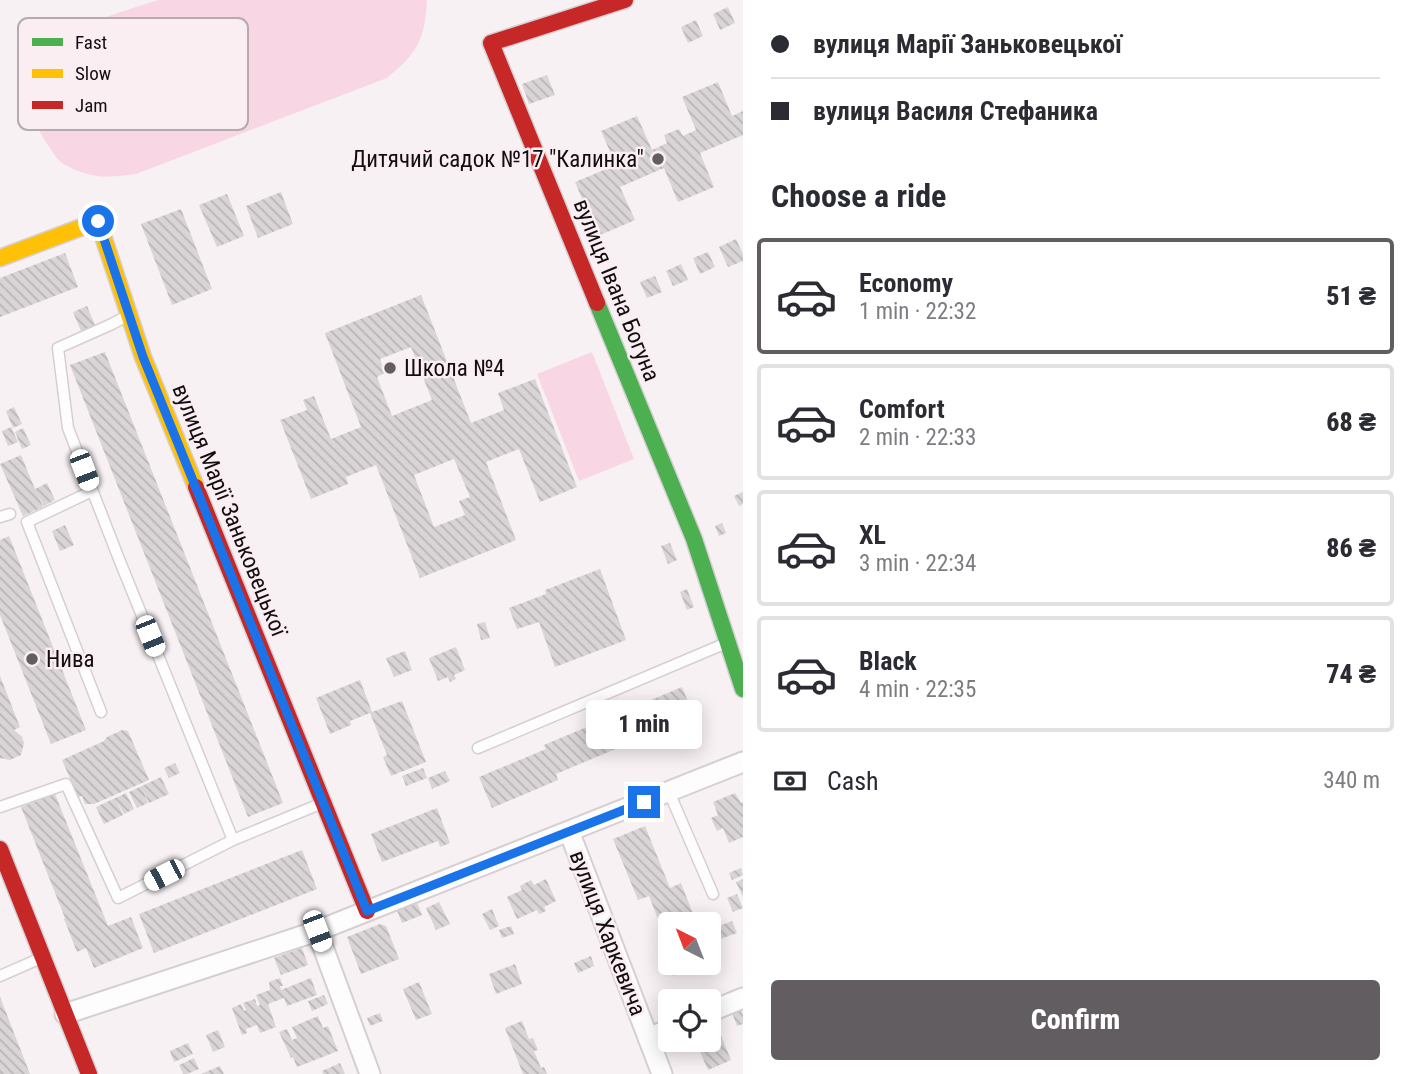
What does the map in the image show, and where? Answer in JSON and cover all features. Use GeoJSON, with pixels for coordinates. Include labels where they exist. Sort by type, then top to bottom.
{"type":"FeatureCollection","features":[{"type":"Feature","properties":{"kind":"street","name":"вулиця Івана Богуна"},"geometry":{"type":"LineString","coordinates":[[625,0],[491,43],[694,539],[734,649],[743,689]]}},
{"type":"Feature","properties":{"kind":"street","name":"вулиця Марії Заньковецької"},"geometry":{"type":"LineString","coordinates":[[0,258],[98,221],[143,357],[367,911]]}},
{"type":"Feature","properties":{"kind":"street"},"geometry":{"type":"LineString","coordinates":[[65,1014],[317,931],[743,762]]}},
{"type":"Feature","properties":{"kind":"street","name":"вулиця Харкевича"},"geometry":{"type":"LineString","coordinates":[[569,831],[662,1074]]}},
{"type":"Feature","properties":{"kind":"street"},"geometry":{"type":"LineString","coordinates":[[0,849],[89,1074]]}},
{"type":"Feature","properties":{"kind":"street"},"geometry":{"type":"LineString","coordinates":[[317,931],[370,1074]]}},
{"type":"Feature","properties":{"kind":"street"},"geometry":{"type":"LineString","coordinates":[[721,1007],[743,998]]}},
{"type":"Feature","properties":{"kind":"street"},"geometry":{"type":"LineString","coordinates":[[648,1038],[658,1034]]}},
{"type":"Feature","properties":{"kind":"lane"},"geometry":{"type":"LineString","coordinates":[[128,315],[58,348],[68,428],[233,840]]}},
{"type":"Feature","properties":{"kind":"lane"},"geometry":{"type":"LineString","coordinates":[[92,491],[27,522],[101,712]]}},
{"type":"Feature","properties":{"kind":"lane"},"geometry":{"type":"LineString","coordinates":[[478,748],[734,649]]}},
{"type":"Feature","properties":{"kind":"lane"},"geometry":{"type":"LineString","coordinates":[[0,807],[66,784],[118,898],[233,840],[324,803]]}},
{"type":"Feature","properties":{"kind":"lane"},"geometry":{"type":"LineString","coordinates":[[669,792],[713,894]]}},
{"type":"Feature","properties":{"kind":"lane"},"geometry":{"type":"LineString","coordinates":[[0,976],[43,957]]}},
{"type":"Feature","properties":{"kind":"shaded area"},"geometry":{"type":"Polygon","coordinates":[[[158,0],[427,0],[418,45],[406,61],[387,78],[136,174],[117,176],[99,176],[64,164],[56,157],[39,130],[248,130],[248,18],[105,18],[158,0]]]}},
{"type":"Feature","properties":{"kind":"shaded area"},"geometry":{"type":"Polygon","coordinates":[[[592,352],[634,459],[579,481],[537,374],[592,352]]]}},
{"type":"Feature","properties":{"kind":"building"},"geometry":{"type":"Polygon","coordinates":[[[728,7],[735,23],[720,30],[713,14],[728,7]]]}},
{"type":"Feature","properties":{"kind":"building"},"geometry":{"type":"Polygon","coordinates":[[[696,20],[703,36],[688,43],[681,27],[696,20]]]}},
{"type":"Feature","properties":{"kind":"building"},"geometry":{"type":"Polygon","coordinates":[[[547,75],[555,95],[529,104],[522,84],[547,75]]]}},
{"type":"Feature","properties":{"kind":"building","name":"Дитячий садок №17 \"Калинка\""},"geometry":{"type":"Polygon","coordinates":[[[718,82],[732,116],[743,111],[743,135],[700,153],[714,187],[678,202],[664,168],[620,187],[635,220],[598,236],[575,182],[616,165],[601,131],[637,116],[652,150],[667,143],[664,135],[679,129],[683,136],[696,130],[682,97],[718,82]]]}},
{"type":"Feature","properties":{"kind":"building"},"geometry":{"type":"Polygon","coordinates":[[[281,192],[293,224],[258,238],[246,206],[281,192]]]}},
{"type":"Feature","properties":{"kind":"building"},"geometry":{"type":"Polygon","coordinates":[[[227,194],[244,236],[217,247],[199,205],[227,194]]]}},
{"type":"Feature","properties":{"kind":"building"},"geometry":{"type":"Polygon","coordinates":[[[181,209],[212,289],[172,305],[141,224],[181,209]]]}},
{"type":"Feature","properties":{"kind":"building"},"geometry":{"type":"Polygon","coordinates":[[[736,239],[743,254],[743,261],[728,267],[719,247],[736,239]]]}},
{"type":"Feature","properties":{"kind":"building"},"geometry":{"type":"Polygon","coordinates":[[[708,252],[715,267],[700,274],[693,258],[708,252]]]}},
{"type":"Feature","properties":{"kind":"building"},"geometry":{"type":"Polygon","coordinates":[[[65,253],[78,287],[0,317],[0,278],[65,253]]]}},
{"type":"Feature","properties":{"kind":"building"},"geometry":{"type":"Polygon","coordinates":[[[681,264],[688,280],[673,286],[666,271],[681,264]]]}},
{"type":"Feature","properties":{"kind":"building"},"geometry":{"type":"Polygon","coordinates":[[[655,276],[662,292],[647,298],[640,282],[655,276]]]}},
{"type":"Feature","properties":{"kind":"building"},"geometry":{"type":"Polygon","coordinates":[[[421,295],[471,423],[504,410],[498,393],[535,379],[577,487],[540,502],[519,449],[486,462],[516,540],[420,578],[376,465],[346,477],[348,484],[311,499],[280,420],[307,410],[303,400],[314,396],[331,439],[361,427],[325,333],[421,295]],[[411,347],[380,359],[385,373],[377,377],[392,416],[432,400],[411,347]],[[454,459],[414,475],[434,527],[465,515],[459,501],[470,497],[454,459]]]}},
{"type":"Feature","properties":{"kind":"building"},"geometry":{"type":"Polygon","coordinates":[[[87,306],[95,325],[81,331],[73,312],[87,306]]]}},
{"type":"Feature","properties":{"kind":"building"},"geometry":{"type":"Polygon","coordinates":[[[105,352],[283,803],[248,817],[70,365],[105,352]]]}},
{"type":"Feature","properties":{"kind":"building"},"geometry":{"type":"Polygon","coordinates":[[[14,407],[22,424],[13,428],[6,411],[14,407]]]}},
{"type":"Feature","properties":{"kind":"building"},"geometry":{"type":"Polygon","coordinates":[[[11,427],[18,442],[8,446],[2,431],[11,427]]]}},
{"type":"Feature","properties":{"kind":"building"},"geometry":{"type":"Polygon","coordinates":[[[23,428],[31,445],[22,449],[15,432],[23,428]]]}},
{"type":"Feature","properties":{"kind":"building"},"geometry":{"type":"Polygon","coordinates":[[[21,455],[35,489],[47,483],[55,500],[44,506],[39,497],[43,507],[23,516],[0,464],[21,455]]]}},
{"type":"Feature","properties":{"kind":"building"},"geometry":{"type":"Polygon","coordinates":[[[743,492],[743,504],[739,506],[734,496],[743,492]]]}},
{"type":"Feature","properties":{"kind":"building"},"geometry":{"type":"Polygon","coordinates":[[[722,523],[726,533],[719,536],[715,526],[722,523]]]}},
{"type":"Feature","properties":{"kind":"building"},"geometry":{"type":"Polygon","coordinates":[[[65,525],[74,545],[60,551],[52,531],[65,525]]]}},
{"type":"Feature","properties":{"kind":"building"},"geometry":{"type":"Polygon","coordinates":[[[9,536],[86,730],[51,744],[0,615],[0,540],[9,536]]]}},
{"type":"Feature","properties":{"kind":"building"},"geometry":{"type":"Polygon","coordinates":[[[670,543],[677,560],[668,564],[661,546],[670,543]]]}},
{"type":"Feature","properties":{"kind":"building"},"geometry":{"type":"Polygon","coordinates":[[[600,569],[626,640],[555,667],[539,622],[517,629],[509,608],[546,594],[545,590],[600,569]]]}},
{"type":"Feature","properties":{"kind":"building"},"geometry":{"type":"Polygon","coordinates":[[[687,589],[694,607],[687,610],[680,592],[687,589]]]}},
{"type":"Feature","properties":{"kind":"building"},"geometry":{"type":"Polygon","coordinates":[[[485,622],[490,638],[481,640],[477,624],[485,622]]]}},
{"type":"Feature","properties":{"kind":"building"},"geometry":{"type":"Polygon","coordinates":[[[456,647],[465,670],[454,675],[456,679],[450,682],[448,677],[438,681],[429,658],[456,647]]]}},
{"type":"Feature","properties":{"kind":"building"},"geometry":{"type":"Polygon","coordinates":[[[405,651],[412,670],[394,677],[386,658],[405,651]]]}},
{"type":"Feature","properties":{"kind":"building"},"geometry":{"type":"Polygon","coordinates":[[[0,676],[20,727],[14,730],[24,743],[21,755],[10,760],[0,758],[0,676]]]}},
{"type":"Feature","properties":{"kind":"building"},"geometry":{"type":"Polygon","coordinates":[[[360,680],[372,712],[402,701],[426,762],[391,776],[383,757],[387,755],[370,713],[350,721],[351,725],[330,734],[316,698],[360,680]]]}},
{"type":"Feature","properties":{"kind":"building"},"geometry":{"type":"Polygon","coordinates":[[[682,687],[694,716],[556,774],[558,780],[492,808],[479,777],[546,749],[544,745],[682,687]]]}},
{"type":"Feature","properties":{"kind":"building"},"geometry":{"type":"Polygon","coordinates":[[[122,730],[128,731],[149,780],[94,804],[85,804],[82,796],[78,797],[62,760],[122,730]]]}},
{"type":"Feature","properties":{"kind":"building"},"geometry":{"type":"Polygon","coordinates":[[[175,763],[180,773],[169,778],[164,768],[175,763]]]}},
{"type":"Feature","properties":{"kind":"building"},"geometry":{"type":"Polygon","coordinates":[[[423,768],[427,778],[406,786],[402,776],[423,768]]]}},
{"type":"Feature","properties":{"kind":"building"},"geometry":{"type":"Polygon","coordinates":[[[445,771],[450,781],[432,789],[428,778],[445,771]]]}},
{"type":"Feature","properties":{"kind":"building"},"geometry":{"type":"Polygon","coordinates":[[[161,777],[169,794],[149,803],[143,790],[148,803],[137,808],[129,792],[161,777]]]}},
{"type":"Feature","properties":{"kind":"building"},"geometry":{"type":"Polygon","coordinates":[[[126,793],[134,809],[124,814],[117,801],[123,815],[104,824],[96,807],[126,793]]]}},
{"type":"Feature","properties":{"kind":"building"},"geometry":{"type":"Polygon","coordinates":[[[735,793],[741,803],[743,802],[743,837],[729,843],[723,828],[717,831],[711,818],[718,815],[713,802],[735,793]]]}},
{"type":"Feature","properties":{"kind":"building"},"geometry":{"type":"Polygon","coordinates":[[[55,794],[108,926],[131,917],[143,948],[94,968],[86,948],[77,952],[21,807],[55,794]]]}},
{"type":"Feature","properties":{"kind":"building"},"geometry":{"type":"Polygon","coordinates":[[[437,808],[450,843],[440,847],[438,841],[382,862],[371,834],[437,808]]]}},
{"type":"Feature","properties":{"kind":"building"},"geometry":{"type":"Polygon","coordinates":[[[645,826],[670,888],[681,883],[692,912],[658,912],[658,919],[649,896],[638,900],[613,839],[645,826]]]}},
{"type":"Feature","properties":{"kind":"building"},"geometry":{"type":"Polygon","coordinates":[[[302,850],[317,889],[154,953],[139,914],[302,850]]]}},
{"type":"Feature","properties":{"kind":"building"},"geometry":{"type":"Polygon","coordinates":[[[741,868],[743,875],[732,880],[729,873],[741,868]]]}},
{"type":"Feature","properties":{"kind":"building"},"geometry":{"type":"Polygon","coordinates":[[[546,879],[556,901],[544,907],[546,911],[539,914],[537,910],[517,919],[507,897],[522,890],[520,886],[531,880],[534,885],[546,879]]]}},
{"type":"Feature","properties":{"kind":"building"},"geometry":{"type":"Polygon","coordinates":[[[743,879],[743,897],[736,882],[743,879]]]}},
{"type":"Feature","properties":{"kind":"building"},"geometry":{"type":"Polygon","coordinates":[[[737,894],[743,908],[733,912],[727,898],[737,894]]]}},
{"type":"Feature","properties":{"kind":"building"},"geometry":{"type":"Polygon","coordinates":[[[416,900],[422,915],[402,923],[396,908],[416,900]]]}},
{"type":"Feature","properties":{"kind":"building"},"geometry":{"type":"Polygon","coordinates":[[[439,902],[450,924],[436,930],[426,908],[439,902]]]}},
{"type":"Feature","properties":{"kind":"building"},"geometry":{"type":"Polygon","coordinates":[[[492,909],[499,926],[490,930],[482,914],[492,909]]]}},
{"type":"Feature","properties":{"kind":"building"},"geometry":{"type":"Polygon","coordinates":[[[732,921],[737,933],[721,939],[721,925],[732,921]]]}},
{"type":"Feature","properties":{"kind":"building"},"geometry":{"type":"Polygon","coordinates":[[[380,924],[386,926],[399,959],[361,974],[347,937],[380,924]]]}},
{"type":"Feature","properties":{"kind":"building"},"geometry":{"type":"Polygon","coordinates":[[[511,926],[514,934],[502,938],[499,930],[511,926]]]}},
{"type":"Feature","properties":{"kind":"building"},"geometry":{"type":"Polygon","coordinates":[[[302,948],[308,965],[281,975],[274,958],[302,948]]]}},
{"type":"Feature","properties":{"kind":"building"},"geometry":{"type":"Polygon","coordinates":[[[591,956],[594,966],[578,973],[574,963],[591,956]]]}},
{"type":"Feature","properties":{"kind":"building"},"geometry":{"type":"Polygon","coordinates":[[[515,964],[522,984],[496,994],[489,974],[515,964]]]}},
{"type":"Feature","properties":{"kind":"building"},"geometry":{"type":"Polygon","coordinates":[[[280,978],[283,986],[280,986],[281,990],[311,978],[317,995],[287,1006],[284,998],[268,1004],[276,1027],[260,1033],[257,1025],[246,1029],[247,1033],[242,1035],[232,1008],[241,1004],[244,1011],[246,1010],[243,1003],[255,999],[257,1006],[260,1005],[256,995],[270,990],[269,982],[280,978]]]}},
{"type":"Feature","properties":{"kind":"building"},"geometry":{"type":"Polygon","coordinates":[[[419,982],[432,1014],[416,1020],[403,989],[419,982]]]}},
{"type":"Feature","properties":{"kind":"building"},"geometry":{"type":"Polygon","coordinates":[[[324,995],[328,1004],[312,1011],[308,1001],[324,995]]]}},
{"type":"Feature","properties":{"kind":"building"},"geometry":{"type":"Polygon","coordinates":[[[0,997],[30,1074],[0,1074],[0,997]]]}},
{"type":"Feature","properties":{"kind":"building"},"geometry":{"type":"Polygon","coordinates":[[[741,1009],[743,1024],[737,1026],[732,1013],[741,1009]]]}},
{"type":"Feature","properties":{"kind":"building"},"geometry":{"type":"Polygon","coordinates":[[[380,1013],[383,1021],[370,1026],[367,1018],[380,1013]]]}},
{"type":"Feature","properties":{"kind":"building"},"geometry":{"type":"Polygon","coordinates":[[[318,1016],[323,1028],[328,1026],[338,1051],[297,1067],[279,1032],[287,1029],[292,1040],[297,1038],[292,1027],[318,1016]]]}},
{"type":"Feature","properties":{"kind":"building"},"geometry":{"type":"Polygon","coordinates":[[[522,1021],[529,1039],[533,1038],[538,1050],[534,1051],[541,1068],[544,1067],[547,1074],[523,1074],[505,1028],[522,1021]]]}},
{"type":"Feature","properties":{"kind":"building"},"geometry":{"type":"Polygon","coordinates":[[[218,1030],[225,1047],[213,1052],[206,1035],[218,1030]]]}},
{"type":"Feature","properties":{"kind":"building"},"geometry":{"type":"Polygon","coordinates":[[[721,1035],[731,1060],[708,1070],[700,1052],[721,1052],[721,1035]]]}},
{"type":"Feature","properties":{"kind":"building"},"geometry":{"type":"Polygon","coordinates":[[[188,1043],[193,1054],[174,1062],[170,1051],[188,1043]]]}},
{"type":"Feature","properties":{"kind":"building"},"geometry":{"type":"Polygon","coordinates":[[[194,1058],[199,1069],[183,1074],[179,1065],[194,1058]]]}},
{"type":"Feature","properties":{"kind":"building"},"geometry":{"type":"Polygon","coordinates":[[[340,1063],[345,1074],[323,1074],[322,1071],[340,1063]]]}},
{"type":"Feature","properties":{"kind":"building"},"geometry":{"type":"Polygon","coordinates":[[[220,1066],[224,1074],[201,1074],[220,1066]]]}},
{"type":"Feature","properties":{"kind":"traffic: fast"},"geometry":{"type":"LineString","coordinates":[[597,303],[694,539],[743,689]]}},
{"type":"Feature","properties":{"kind":"traffic: slow"},"geometry":{"type":"LineString","coordinates":[[0,258],[98,221],[143,357],[196,487]]}},
{"type":"Feature","properties":{"kind":"traffic: jam"},"geometry":{"type":"LineString","coordinates":[[597,303],[491,43],[625,0]]}},
{"type":"Feature","properties":{"kind":"traffic: jam"},"geometry":{"type":"LineString","coordinates":[[196,487],[367,911]]}},
{"type":"Feature","properties":{"kind":"traffic: jam"},"geometry":{"type":"LineString","coordinates":[[0,849],[89,1074]]}},
{"type":"Feature","properties":{"kind":"place","name":"Дитячий садок №17 \"Калинка\""},"geometry":{"type":"Point","coordinates":[658,159]}},
{"type":"Feature","properties":{"kind":"place","name":"Школа №4"},"geometry":{"type":"Point","coordinates":[390,368]}},
{"type":"Feature","properties":{"kind":"place","name":"Нива"},"geometry":{"type":"Point","coordinates":[32,659]}},
{"type":"Feature","properties":{"kind":"route"},"geometry":{"type":"LineString","coordinates":[[98,221],[143,357],[367,911],[644,802]]}}]}
